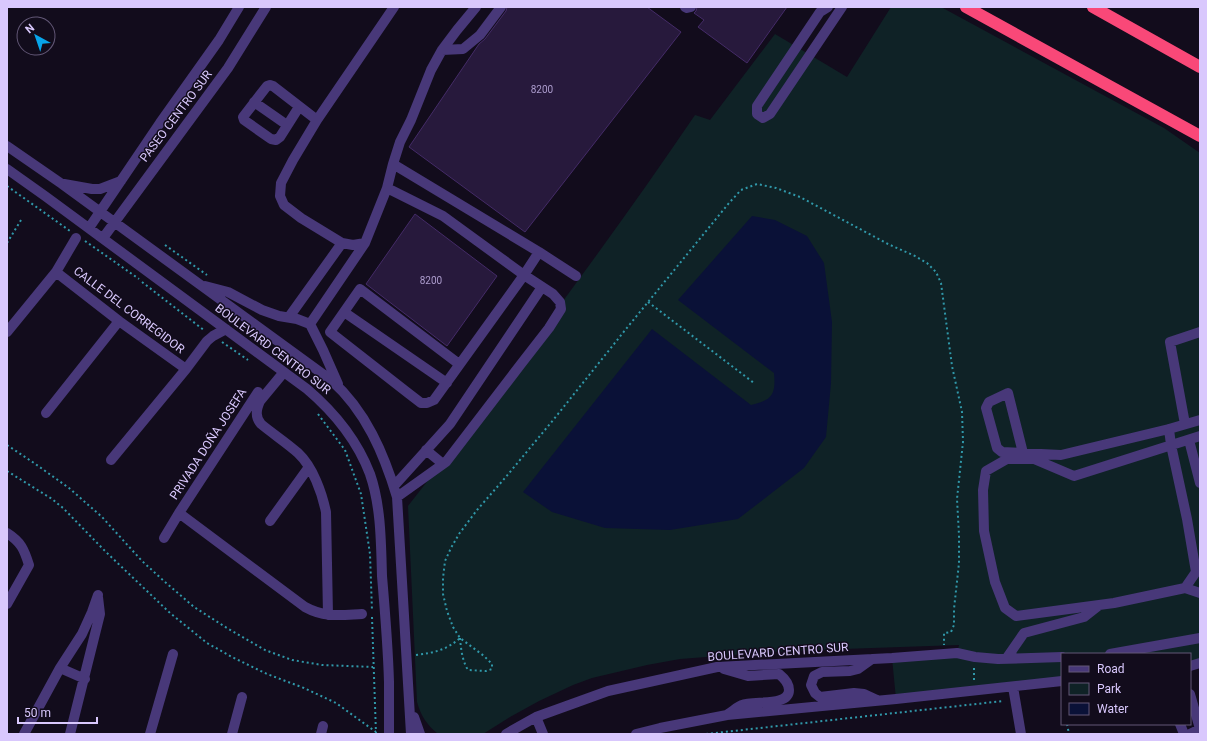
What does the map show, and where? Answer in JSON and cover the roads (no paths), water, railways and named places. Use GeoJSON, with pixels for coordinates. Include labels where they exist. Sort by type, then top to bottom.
{"type":"FeatureCollection","features":[{"type":"Feature","properties":{"kind":"highway"},"geometry":{"type":"LineString","coordinates":[[966,7],[1200,136]]}},
{"type":"Feature","properties":{"kind":"highway"},"geometry":{"type":"LineString","coordinates":[[1093,7],[1200,66]]}},
{"type":"Feature","properties":{"kind":"street","name":"PASEO CENTRO SUR"},"geometry":{"type":"LineString","coordinates":[[89,228],[160,123],[219,40],[239,7]]}},
{"type":"Feature","properties":{"kind":"street","name":"PASEO CENTRO SUR"},"geometry":{"type":"LineString","coordinates":[[103,238],[153,170],[165,164],[198,119],[198,109],[228,68],[266,7]]}},
{"type":"Feature","properties":{"kind":"street"},"geometry":{"type":"LineString","coordinates":[[310,324],[365,243],[388,188],[393,164],[400,142],[411,120],[431,70],[442,50],[476,7]]}},
{"type":"Feature","properties":{"kind":"street"},"geometry":{"type":"LineString","coordinates":[[442,50],[463,49],[480,34],[501,7]]}},
{"type":"Feature","properties":{"kind":"street"},"geometry":{"type":"LineString","coordinates":[[685,7],[690,7]]}},
{"type":"Feature","properties":{"kind":"street"},"geometry":{"type":"LineString","coordinates":[[828,7],[820,12],[757,106],[757,114],[763,118],[770,114],[842,7]]}},
{"type":"Feature","properties":{"kind":"street"},"geometry":{"type":"LineString","coordinates":[[365,243],[352,245],[342,243],[284,206],[280,196],[281,183],[317,120],[389,9]]}},
{"type":"Feature","properties":{"kind":"street"},"geometry":{"type":"LineString","coordinates":[[299,107],[280,138],[276,140],[271,139],[244,120],[243,116],[267,86],[270,85],[317,120]]}},
{"type":"Feature","properties":{"kind":"street"},"geometry":{"type":"LineString","coordinates":[[254,102],[288,125]]}},
{"type":"Feature","properties":{"kind":"street","name":"BOULEVARD CENTRO SUR"},"geometry":{"type":"LineString","coordinates":[[7,146],[62,184],[331,380],[339,387],[362,417],[371,431],[387,466],[397,497],[411,734]]}},
{"type":"Feature","properties":{"kind":"street"},"geometry":{"type":"LineString","coordinates":[[393,164],[576,276]]}},
{"type":"Feature","properties":{"kind":"street","name":"BOULEVARD CENTRO SUR"},"geometry":{"type":"LineString","coordinates":[[7,169],[282,370],[317,397],[344,427],[361,454],[373,484],[380,524],[389,682],[389,734]]}},
{"type":"Feature","properties":{"kind":"street"},"geometry":{"type":"LineString","coordinates":[[62,184],[100,189],[121,181]]}},
{"type":"Feature","properties":{"kind":"street"},"geometry":{"type":"LineString","coordinates":[[388,188],[443,216],[524,275],[553,294],[560,302],[561,309],[540,340],[446,462],[397,497]]}},
{"type":"Feature","properties":{"kind":"street"},"geometry":{"type":"LineString","coordinates":[[110,197],[117,203],[126,206]]}},
{"type":"Feature","properties":{"kind":"street"},"geometry":{"type":"LineString","coordinates":[[443,216],[452,200]]}},
{"type":"Feature","properties":{"kind":"street"},"geometry":{"type":"LineString","coordinates":[[7,332],[56,272],[76,238]]}},
{"type":"Feature","properties":{"kind":"street"},"geometry":{"type":"LineString","coordinates":[[289,317],[342,243]]}},
{"type":"Feature","properties":{"kind":"street"},"geometry":{"type":"LineString","coordinates":[[459,364],[360,289],[330,332],[421,403],[427,404],[434,400],[447,383],[539,252]]}},
{"type":"Feature","properties":{"kind":"street","name":"CALLE DEL CORREGIDOR"},"geometry":{"type":"LineString","coordinates":[[56,272],[186,369]]}},
{"type":"Feature","properties":{"kind":"street"},"geometry":{"type":"LineString","coordinates":[[200,285],[228,292],[262,310],[279,316],[297,318],[310,324],[339,387]]}},
{"type":"Feature","properties":{"kind":"street"},"geometry":{"type":"LineString","coordinates":[[394,486],[450,424],[542,287]]}},
{"type":"Feature","properties":{"kind":"street"},"geometry":{"type":"LineString","coordinates":[[344,312],[447,383]]}},
{"type":"Feature","properties":{"kind":"street"},"geometry":{"type":"LineString","coordinates":[[207,341],[212,318]]}},
{"type":"Feature","properties":{"kind":"street"},"geometry":{"type":"LineString","coordinates":[[46,413],[120,321]]}},
{"type":"Feature","properties":{"kind":"street"},"geometry":{"type":"LineString","coordinates":[[111,460],[186,369],[207,341],[226,329]]}},
{"type":"Feature","properties":{"kind":"street"},"geometry":{"type":"LineString","coordinates":[[1185,424],[1170,342],[1200,334]]}},
{"type":"Feature","properties":{"kind":"street","name":"PRIVADA DOÑA JOSEFA"},"geometry":{"type":"LineString","coordinates":[[282,370],[260,401],[257,415],[258,420],[261,424],[300,454],[309,467]]}},
{"type":"Feature","properties":{"kind":"street","name":"PRIVADA DOÑA JOSEFA"},"geometry":{"type":"LineString","coordinates":[[164,538],[258,392],[282,370]]}},
{"type":"Feature","properties":{"kind":"street"},"geometry":{"type":"LineString","coordinates":[[1023,453],[1008,393],[989,402],[986,408],[997,448],[1002,452],[1061,455],[1200,420]]}},
{"type":"Feature","properties":{"kind":"street"},"geometry":{"type":"LineString","coordinates":[[1169,429],[1196,572],[1185,588]]}},
{"type":"Feature","properties":{"kind":"street"},"geometry":{"type":"LineString","coordinates":[[1200,436],[1074,476],[1034,459],[1007,459],[986,471],[983,490],[984,531],[995,582],[1005,608],[1016,616],[1098,606],[1185,588],[1200,593]]}},
{"type":"Feature","properties":{"kind":"street"},"geometry":{"type":"LineString","coordinates":[[1190,440],[1200,483]]}},
{"type":"Feature","properties":{"kind":"street"},"geometry":{"type":"LineString","coordinates":[[426,450],[443,464]]}},
{"type":"Feature","properties":{"kind":"street"},"geometry":{"type":"LineString","coordinates":[[1054,455],[1057,469]]}},
{"type":"Feature","properties":{"kind":"street"},"geometry":{"type":"LineString","coordinates":[[270,521],[309,467],[323,496],[326,512],[328,615]]}},
{"type":"Feature","properties":{"kind":"street"},"geometry":{"type":"LineString","coordinates":[[179,513],[305,607],[328,615],[362,614]]}},
{"type":"Feature","properties":{"kind":"street"},"geometry":{"type":"LineString","coordinates":[[7,533],[16,539],[25,550],[29,565],[7,604]]}},
{"type":"Feature","properties":{"kind":"street"},"geometry":{"type":"LineString","coordinates":[[24,734],[60,668],[82,634],[98,595],[100,614],[85,679],[70,734]]}},
{"type":"Feature","properties":{"kind":"street"},"geometry":{"type":"LineString","coordinates":[[1006,659],[1024,633],[1084,617],[1098,606]]}},
{"type":"Feature","properties":{"kind":"street"},"geometry":{"type":"LineString","coordinates":[[1116,653],[1200,638]]}},
{"type":"Feature","properties":{"kind":"street","name":"BOULEVARD CENTRO SUR"},"geometry":{"type":"LineString","coordinates":[[506,734],[536,717],[608,691],[717,667],[957,653],[975,658],[1006,659],[1061,657]]}},
{"type":"Feature","properties":{"kind":"street"},"geometry":{"type":"LineString","coordinates":[[150,734],[173,654]]}},
{"type":"Feature","properties":{"kind":"street"},"geometry":{"type":"LineString","coordinates":[[872,659],[858,669],[822,672],[814,676],[811,685],[815,693],[820,697],[854,693],[864,694],[878,700]]}},
{"type":"Feature","properties":{"kind":"street"},"geometry":{"type":"LineString","coordinates":[[717,667],[748,676],[779,674],[785,679],[789,689],[788,696],[782,701],[742,705],[727,715]]}},
{"type":"Feature","properties":{"kind":"street"},"geometry":{"type":"LineString","coordinates":[[60,668],[85,679]]}},
{"type":"Feature","properties":{"kind":"street"},"geometry":{"type":"LineString","coordinates":[[636,734],[727,715],[1061,681]]}},
{"type":"Feature","properties":{"kind":"street"},"geometry":{"type":"LineString","coordinates":[[1013,687],[1021,734]]}},
{"type":"Feature","properties":{"kind":"street"},"geometry":{"type":"LineString","coordinates":[[232,734],[242,697]]}},
{"type":"Feature","properties":{"kind":"street"},"geometry":{"type":"LineString","coordinates":[[1190,734],[1200,729],[1191,698]]}},
{"type":"Feature","properties":{"kind":"street","name":"BOULEVARD CENTRO SUR"},"geometry":{"type":"LineString","coordinates":[[410,706],[420,734]]}},
{"type":"Feature","properties":{"kind":"street"},"geometry":{"type":"LineString","coordinates":[[536,717],[543,734]]}},
{"type":"Feature","properties":{"kind":"water"},"geometry":{"type":"Polygon","coordinates":[[[752,216],[775,220],[807,236],[824,263],[832,322],[831,383],[826,437],[804,468],[738,519],[670,530],[605,528],[552,512],[523,492],[652,329],[751,405],[764,401],[771,395],[774,387],[774,373],[678,300],[752,216]]]}}]}
